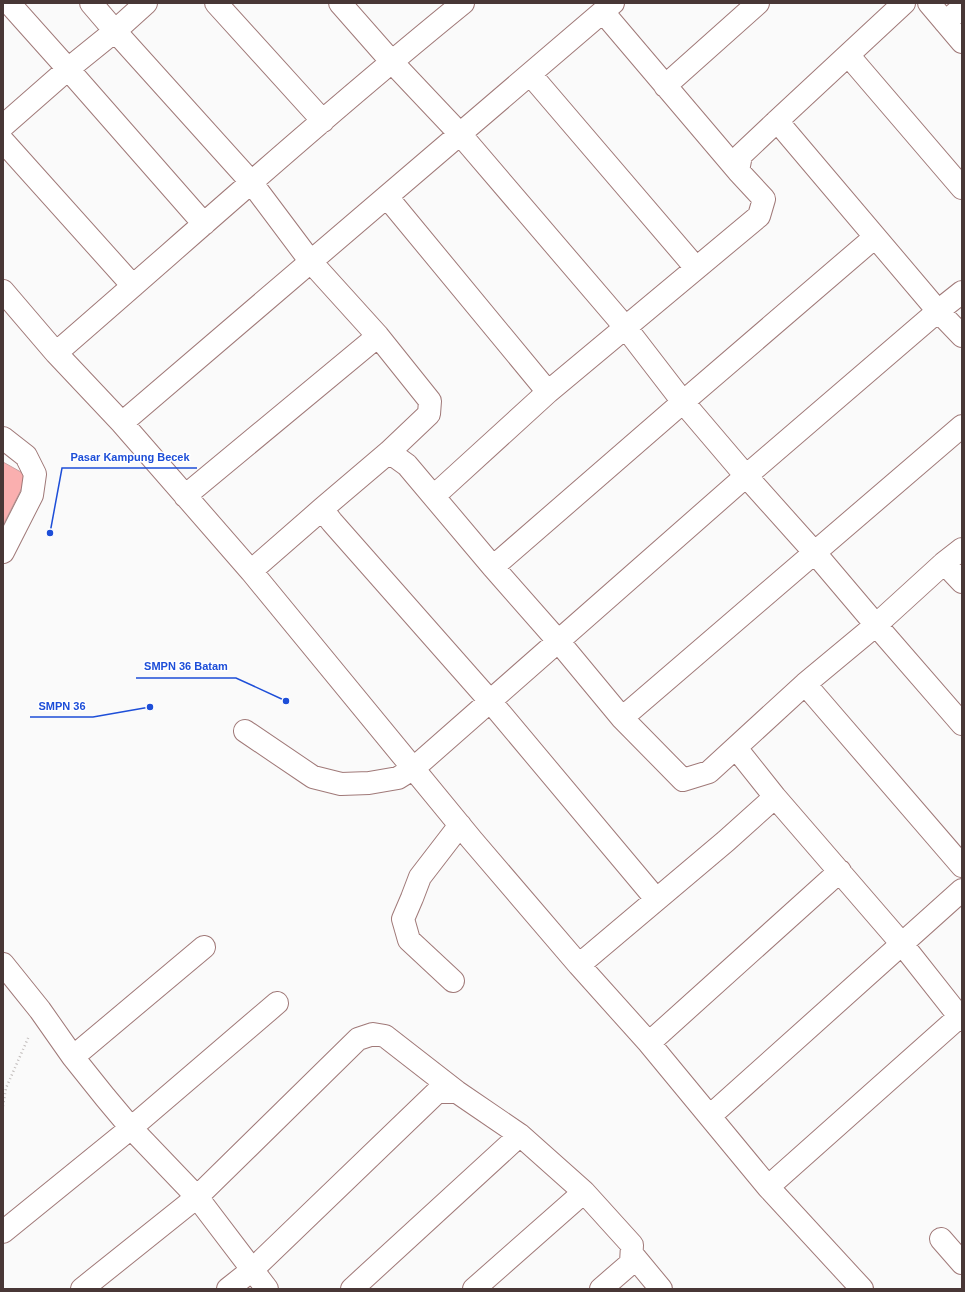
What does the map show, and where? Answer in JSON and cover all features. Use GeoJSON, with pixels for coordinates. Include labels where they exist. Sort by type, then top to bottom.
{"type":"FeatureCollection","features":[{"type":"Feature","properties":{"kind":"street"},"geometry":{"type":"LineString","coordinates":[[9,3],[204,224]]}},
{"type":"Feature","properties":{"kind":"street"},"geometry":{"type":"LineString","coordinates":[[91,3],[251,182],[311,262],[378,336],[430,401],[429,414],[389,452],[251,571]]}},
{"type":"Feature","properties":{"kind":"street"},"geometry":{"type":"LineString","coordinates":[[3,126],[146,3]]}},
{"type":"Feature","properties":{"kind":"street"},"geometry":{"type":"LineString","coordinates":[[216,3],[323,120]]}},
{"type":"Feature","properties":{"kind":"street"},"geometry":{"type":"LineString","coordinates":[[340,3],[391,61],[460,134],[626,328],[683,402],[962,724]]}},
{"type":"Feature","properties":{"kind":"street"},"geometry":{"type":"LineString","coordinates":[[56,353],[391,61],[463,3]]}},
{"type":"Feature","properties":{"kind":"street"},"geometry":{"type":"LineString","coordinates":[[666,86],[758,3]]}},
{"type":"Feature","properties":{"kind":"street"},"geometry":{"type":"LineString","coordinates":[[738,171],[742,155],[904,3]]}},
{"type":"Feature","properties":{"kind":"street"},"geometry":{"type":"LineString","coordinates":[[929,3],[962,42]]}},
{"type":"Feature","properties":{"kind":"street"},"geometry":{"type":"LineString","coordinates":[[122,423],[608,7],[666,86],[738,171],[764,198],[759,216],[548,392],[434,496]]}},
{"type":"Feature","properties":{"kind":"street"},"geometry":{"type":"LineString","coordinates":[[945,22],[962,8]]}},
{"type":"Feature","properties":{"kind":"street"},"geometry":{"type":"LineString","coordinates":[[848,55],[962,188]]}},
{"type":"Feature","properties":{"kind":"street"},"geometry":{"type":"LineString","coordinates":[[530,74],[696,268]]}},
{"type":"Feature","properties":{"kind":"street"},"geometry":{"type":"LineString","coordinates":[[777,121],[938,311],[962,336]]}},
{"type":"Feature","properties":{"kind":"street"},"geometry":{"type":"LineString","coordinates":[[3,141],[133,286]]}},
{"type":"Feature","properties":{"kind":"street"},"geometry":{"type":"LineString","coordinates":[[387,197],[548,392]]}},
{"type":"Feature","properties":{"kind":"street"},"geometry":{"type":"LineString","coordinates":[[493,567],[875,237]]}},
{"type":"Feature","properties":{"kind":"street"},"geometry":{"type":"LineString","coordinates":[[3,291],[56,353],[122,423],[251,571],[460,825],[579,965],[649,1043],[768,1187],[862,1289]]}},
{"type":"Feature","properties":{"kind":"street"},"geometry":{"type":"LineString","coordinates":[[245,731],[313,777],[340,784],[369,783],[398,778],[414,768],[746,476],[962,292]]}},
{"type":"Feature","properties":{"kind":"street"},"geometry":{"type":"LineString","coordinates":[[185,496],[378,336]]}},
{"type":"Feature","properties":{"kind":"street"},"geometry":{"type":"LineString","coordinates":[[622,718],[962,426]]}},
{"type":"Feature","properties":{"kind":"street"},"geometry":{"type":"LineString","coordinates":[[3,438],[26,456],[35,474],[32,495],[3,552]]}},
{"type":"Feature","properties":{"kind":"street"},"geometry":{"type":"LineString","coordinates":[[389,452],[407,465],[493,567],[559,642],[622,718],[683,780],[709,772],[805,684],[876,625],[944,563],[962,549]]}},
{"type":"Feature","properties":{"kind":"street"},"geometry":{"type":"LineString","coordinates":[[322,509],[490,700],[656,899]]}},
{"type":"Feature","properties":{"kind":"street"},"geometry":{"type":"LineString","coordinates":[[944,563],[962,582]]}},
{"type":"Feature","properties":{"kind":"street"},"geometry":{"type":"LineString","coordinates":[[805,684],[962,866]]}},
{"type":"Feature","properties":{"kind":"street"},"geometry":{"type":"LineString","coordinates":[[736,748],[775,797],[902,944],[961,1018],[768,1187]]}},
{"type":"Feature","properties":{"kind":"street"},"geometry":{"type":"LineString","coordinates":[[579,965],[726,841],[775,797]]}},
{"type":"Feature","properties":{"kind":"street"},"geometry":{"type":"LineString","coordinates":[[453,981],[409,940],[403,919],[420,878],[460,825]]}},
{"type":"Feature","properties":{"kind":"street"},"geometry":{"type":"LineString","coordinates":[[649,1043],[840,872]]}},
{"type":"Feature","properties":{"kind":"street"},"geometry":{"type":"LineString","coordinates":[[710,1116],[962,890]]}},
{"type":"Feature","properties":{"kind":"street"},"geometry":{"type":"LineString","coordinates":[[73,1057],[204,947]]}},
{"type":"Feature","properties":{"kind":"street"},"geometry":{"type":"LineString","coordinates":[[3,964],[40,1010],[73,1057],[132,1128],[196,1197],[267,1289]]}},
{"type":"Feature","properties":{"kind":"street"},"geometry":{"type":"LineString","coordinates":[[3,1232],[132,1128],[276,1003]]}},
{"type":"Feature","properties":{"kind":"street"},"geometry":{"type":"LineString","coordinates":[[82,1289],[196,1197],[358,1039],[373,1034],[385,1036],[457,1092],[520,1135],[584,1192],[632,1245],[631,1263],[601,1289]]}},
{"type":"Feature","properties":{"kind":"street"},"geometry":{"type":"LineString","coordinates":[[228,1289],[252,1270],[437,1092],[457,1092]]}},
{"type":"Feature","properties":{"kind":"street"},"geometry":{"type":"LineString","coordinates":[[352,1289],[520,1135]]}},
{"type":"Feature","properties":{"kind":"street"},"geometry":{"type":"LineString","coordinates":[[474,1289],[584,1192]]}},
{"type":"Feature","properties":{"kind":"street"},"geometry":{"type":"LineString","coordinates":[[941,1239],[962,1263]]}},
{"type":"Feature","properties":{"kind":"street"},"geometry":{"type":"LineString","coordinates":[[632,1254],[661,1289]]}},
{"type":"Feature","properties":{"kind":"path"},"geometry":{"type":"LineString","coordinates":[[3,1106],[6,1088],[40,1010]]}},
{"type":"Feature","properties":{"kind":"building"},"geometry":{"type":"Polygon","coordinates":[[[3,462],[28,476],[3,525],[3,462]]]}},
{"type":"Feature","properties":{"kind":"place","name":"Pasar Kampung Becek"},"geometry":{"type":"Point","coordinates":[50,533]}},
{"type":"Feature","properties":{"kind":"place","name":"SMPN 36 Batam"},"geometry":{"type":"Point","coordinates":[286,701]}},
{"type":"Feature","properties":{"kind":"place","name":"SMPN 36"},"geometry":{"type":"Point","coordinates":[150,707]}}]}
